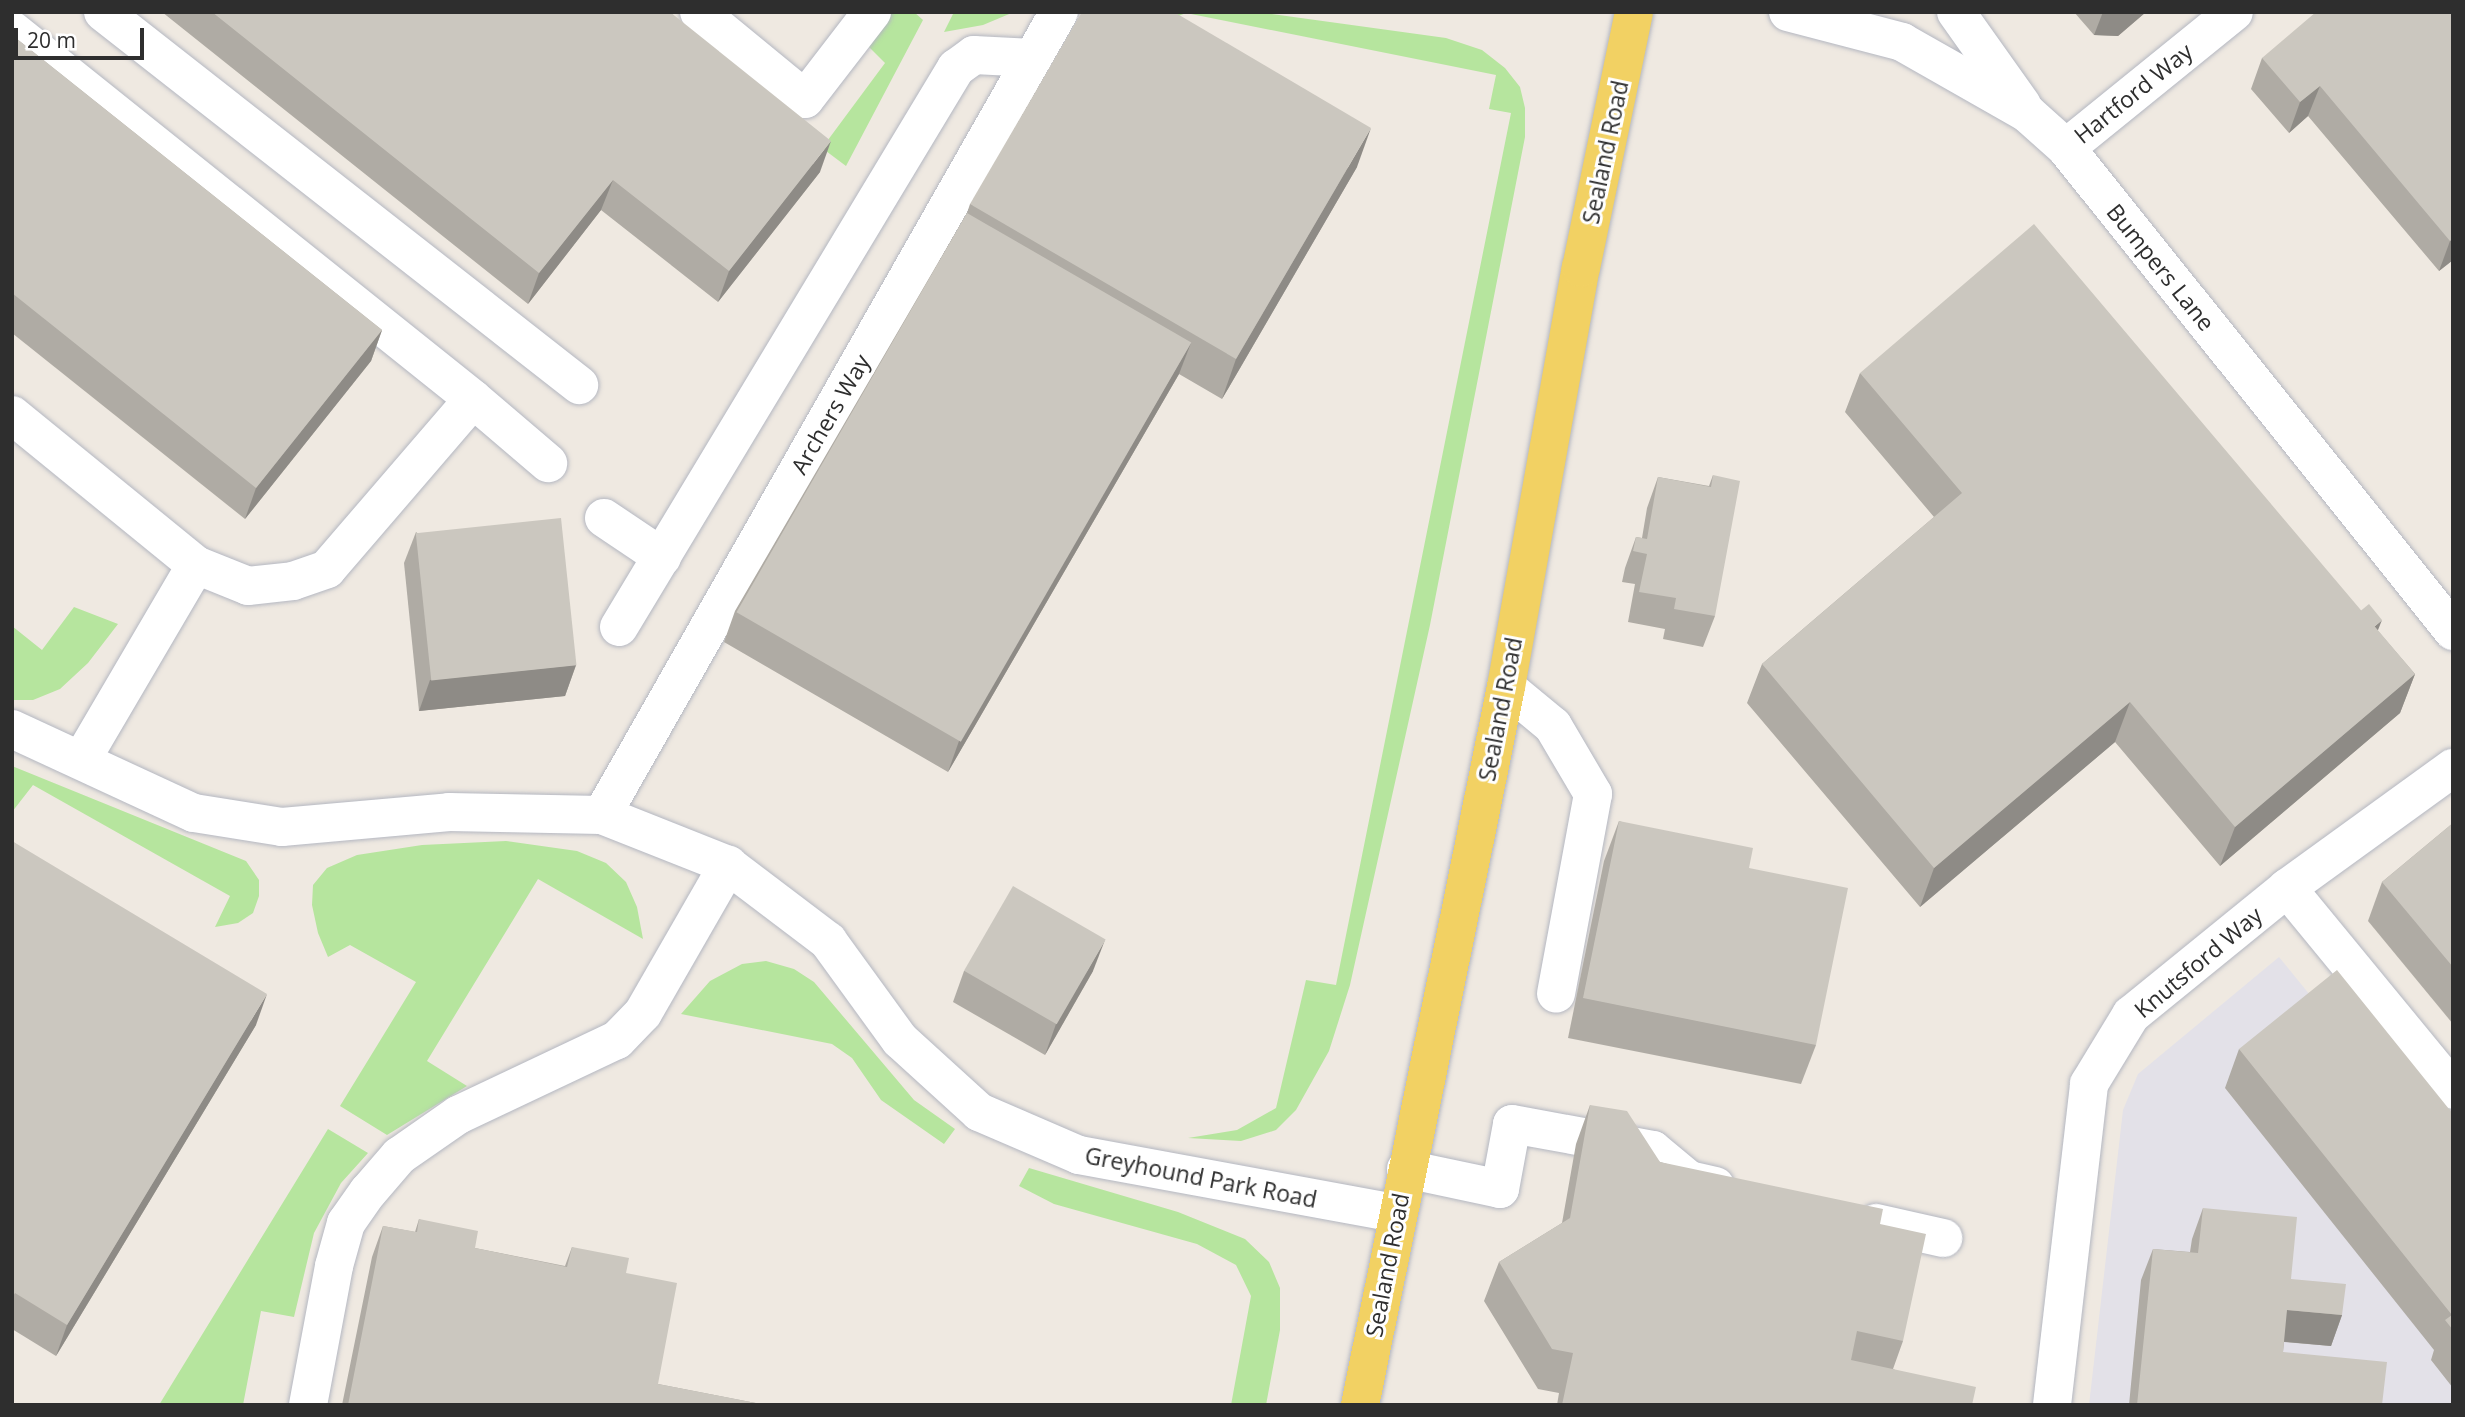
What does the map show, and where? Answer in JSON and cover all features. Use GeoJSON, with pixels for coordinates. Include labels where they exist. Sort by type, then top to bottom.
{"type":"FeatureCollection","features":[{"type":"Feature","properties":{"kind":"main road","name":"Sealand Road"},"geometry":{"type":"LineString","coordinates":[[1360,1405],[1396,1213],[1506,687],[1581,268],[1634,12]]}},
{"type":"Feature","properties":{"kind":"street"},"geometry":{"type":"LineString","coordinates":[[103,12],[579,385]]}},
{"type":"Feature","properties":{"kind":"street"},"geometry":{"type":"LineString","coordinates":[[699,12],[805,99],[872,12]]}},
{"type":"Feature","properties":{"kind":"street","name":"Archers Way"},"geometry":{"type":"LineString","coordinates":[[602,815],[1059,12]]}},
{"type":"Feature","properties":{"kind":"street","name":"Bumpers Lane"},"geometry":{"type":"LineString","coordinates":[[1788,12],[1839,19],[1902,42],[2027,113],[2066,148],[2453,631]]}},
{"type":"Feature","properties":{"kind":"street"},"geometry":{"type":"LineString","coordinates":[[1956,12],[2027,113]]}},
{"type":"Feature","properties":{"kind":"street","name":"Hartford Way"},"geometry":{"type":"LineString","coordinates":[[2066,148],[2234,12]]}},
{"type":"Feature","properties":{"kind":"street"},"geometry":{"type":"LineString","coordinates":[[12,30],[473,399],[548,463]]}},
{"type":"Feature","properties":{"kind":"street"},"geometry":{"type":"LineString","coordinates":[[620,627],[956,68],[974,55],[1033,58]]}},
{"type":"Feature","properties":{"kind":"street"},"geometry":{"type":"LineString","coordinates":[[12,415],[196,565],[248,586],[293,581],[327,569],[473,399]]}},
{"type":"Feature","properties":{"kind":"street"},"geometry":{"type":"LineString","coordinates":[[604,518],[662,557]]}},
{"type":"Feature","properties":{"kind":"street"},"geometry":{"type":"LineString","coordinates":[[82,759],[196,565]]}},
{"type":"Feature","properties":{"kind":"street"},"geometry":{"type":"LineString","coordinates":[[1506,687],[1553,726],[1593,794],[1556,993]]}},
{"type":"Feature","properties":{"kind":"street","name":"Greyhound Park Road"},"geometry":{"type":"LineString","coordinates":[[12,729],[194,813],[282,827],[449,812],[602,815],[728,865],[828,941],[900,1040],[979,1112],[1079,1155],[1396,1213]]}},
{"type":"Feature","properties":{"kind":"street","name":"Knutsford Way"},"geometry":{"type":"LineString","coordinates":[[2053,1405],[2089,1084],[2132,1015],[2287,888],[2453,768]]}},
{"type":"Feature","properties":{"kind":"street"},"geometry":{"type":"LineString","coordinates":[[308,1405],[340,1244],[346,1223],[368,1192],[399,1156],[458,1115],[617,1040],[643,1013],[728,865]]}},
{"type":"Feature","properties":{"kind":"street"},"geometry":{"type":"LineString","coordinates":[[2287,888],[2453,1090]]}},
{"type":"Feature","properties":{"kind":"street"},"geometry":{"type":"LineString","coordinates":[[1406,1169],[1500,1189],[1512,1124],[1653,1150],[1689,1180],[1756,1195]]}},
{"type":"Feature","properties":{"kind":"street"},"geometry":{"type":"LineString","coordinates":[[1836,1214],[1943,1238]]}},
{"type":"Feature","properties":{"kind":"shaded area"},"geometry":{"type":"Polygon","coordinates":[[[2279,957],[2453,1171],[2453,1405],[2089,1405],[2123,1110],[2138,1074],[2279,957]]]}},
{"type":"Feature","properties":{"kind":"green space"},"geometry":{"type":"Polygon","coordinates":[[[884,12],[914,12],[923,20],[846,166],[822,148],[885,63],[863,41],[884,12]]]}},
{"type":"Feature","properties":{"kind":"green space"},"geometry":{"type":"Polygon","coordinates":[[[954,12],[1014,12],[983,25],[944,32],[954,12]]]}},
{"type":"Feature","properties":{"kind":"green space"},"geometry":{"type":"Polygon","coordinates":[[[1092,12],[1258,12],[1446,38],[1482,50],[1505,68],[1520,87],[1525,108],[1525,137],[1430,625],[1350,985],[1329,1051],[1296,1110],[1276,1130],[1241,1141],[1188,1138],[1237,1130],[1276,1108],[1306,980],[1336,985],[1511,113],[1489,109],[1496,75],[1186,13],[1130,35],[1092,12]]]}},
{"type":"Feature","properties":{"kind":"green space"},"geometry":{"type":"Polygon","coordinates":[[[74,607],[118,624],[88,663],[60,689],[33,700],[12,700],[12,626],[42,650],[74,607]]]}},
{"type":"Feature","properties":{"kind":"green space"},"geometry":{"type":"Polygon","coordinates":[[[12,766],[246,861],[259,880],[259,896],[253,913],[238,923],[215,927],[230,896],[33,785],[12,812],[12,766]]]}},
{"type":"Feature","properties":{"kind":"green space"},"geometry":{"type":"Polygon","coordinates":[[[506,841],[577,851],[606,863],[626,882],[637,907],[643,939],[538,879],[427,1061],[467,1086],[387,1135],[340,1106],[416,982],[350,945],[328,957],[318,933],[312,905],[313,885],[327,868],[357,855],[422,845],[506,841]]]}},
{"type":"Feature","properties":{"kind":"green space"},"geometry":{"type":"Polygon","coordinates":[[[766,961],[794,969],[814,982],[914,1100],[955,1129],[944,1144],[881,1100],[852,1058],[832,1044],[681,1014],[710,981],[742,964],[766,961]]]}},
{"type":"Feature","properties":{"kind":"green space"},"geometry":{"type":"Polygon","coordinates":[[[328,1129],[368,1153],[341,1183],[314,1233],[294,1317],[261,1311],[243,1405],[159,1405],[328,1129]]]}},
{"type":"Feature","properties":{"kind":"green space"},"geometry":{"type":"Polygon","coordinates":[[[1029,1168],[1178,1212],[1245,1239],[1269,1262],[1280,1288],[1280,1330],[1266,1405],[1231,1405],[1251,1296],[1236,1265],[1197,1244],[1054,1204],[1019,1186],[1029,1168]]]}},
{"type":"Feature","properties":{"kind":"building"},"geometry":{"type":"Polygon","coordinates":[[[212,12],[670,12],[831,141],[729,271],[613,180],[539,273],[212,12]]]}},
{"type":"Feature","properties":{"kind":"building"},"geometry":{"type":"Polygon","coordinates":[[[1082,12],[1174,12],[1371,128],[1236,359],[970,204],[1082,12]]]}},
{"type":"Feature","properties":{"kind":"building"},"geometry":{"type":"Polygon","coordinates":[[[2316,12],[2453,12],[2453,238],[2450,241],[2320,86],[2300,102],[2262,58],[2316,12]]]}},
{"type":"Feature","properties":{"kind":"building"},"geometry":{"type":"Polygon","coordinates":[[[12,35],[382,330],[256,488],[12,293],[12,35]]]}},
{"type":"Feature","properties":{"kind":"building"},"geometry":{"type":"Polygon","coordinates":[[[967,213],[1191,342],[961,742],[736,612],[967,213]]]}},
{"type":"Feature","properties":{"kind":"building"},"geometry":{"type":"Polygon","coordinates":[[[2034,224],[2415,674],[2235,827],[2130,702],[1934,868],[1762,664],[1962,493],[1860,373],[2034,224]]]}},
{"type":"Feature","properties":{"kind":"building"},"geometry":{"type":"Polygon","coordinates":[[[1713,475],[1740,481],[1715,616],[1674,609],[1676,598],[1639,592],[1647,554],[1633,551],[1636,537],[1647,539],[1658,477],[1711,487],[1713,475]]]}},
{"type":"Feature","properties":{"kind":"building"},"geometry":{"type":"Polygon","coordinates":[[[561,518],[576,665],[431,680],[416,533],[561,518]]]}},
{"type":"Feature","properties":{"kind":"building"},"geometry":{"type":"Polygon","coordinates":[[[2369,604],[2382,620],[2374,627],[2360,611],[2369,604]]]}},
{"type":"Feature","properties":{"kind":"building"},"geometry":{"type":"Polygon","coordinates":[[[1619,821],[1753,848],[1749,868],[1848,888],[1816,1045],[1583,998],[1619,821]]]}},
{"type":"Feature","properties":{"kind":"building"},"geometry":{"type":"Polygon","coordinates":[[[2453,823],[2453,967],[2382,882],[2453,823]]]}},
{"type":"Feature","properties":{"kind":"building"},"geometry":{"type":"Polygon","coordinates":[[[12,841],[267,994],[67,1325],[15,1293],[12,1298],[12,841]]]}},
{"type":"Feature","properties":{"kind":"building"},"geometry":{"type":"Polygon","coordinates":[[[1013,886],[1106,939],[1057,1024],[964,971],[1013,886]]]}},
{"type":"Feature","properties":{"kind":"building"},"geometry":{"type":"Polygon","coordinates":[[[2337,970],[2453,1114],[2453,1330],[2445,1320],[2452,1315],[2239,1049],[2337,970]]]}},
{"type":"Feature","properties":{"kind":"building"},"geometry":{"type":"Polygon","coordinates":[[[1590,1105],[1627,1111],[1660,1162],[1883,1209],[1880,1224],[1926,1234],[1903,1341],[1857,1331],[1851,1360],[1976,1387],[1972,1405],[1562,1405],[1573,1353],[1552,1349],[1499,1262],[1570,1218],[1590,1105]]]}},
{"type":"Feature","properties":{"kind":"building"},"geometry":{"type":"Polygon","coordinates":[[[2203,1208],[2297,1217],[2291,1279],[2346,1284],[2342,1315],[2287,1310],[2283,1352],[2387,1362],[2382,1405],[2137,1405],[2153,1249],[2198,1253],[2203,1208]]]}},
{"type":"Feature","properties":{"kind":"building"},"geometry":{"type":"Polygon","coordinates":[[[419,1219],[478,1231],[475,1248],[567,1267],[572,1247],[629,1258],[626,1273],[677,1283],[658,1384],[766,1405],[348,1405],[383,1226],[417,1232],[419,1219]]]}}]}
